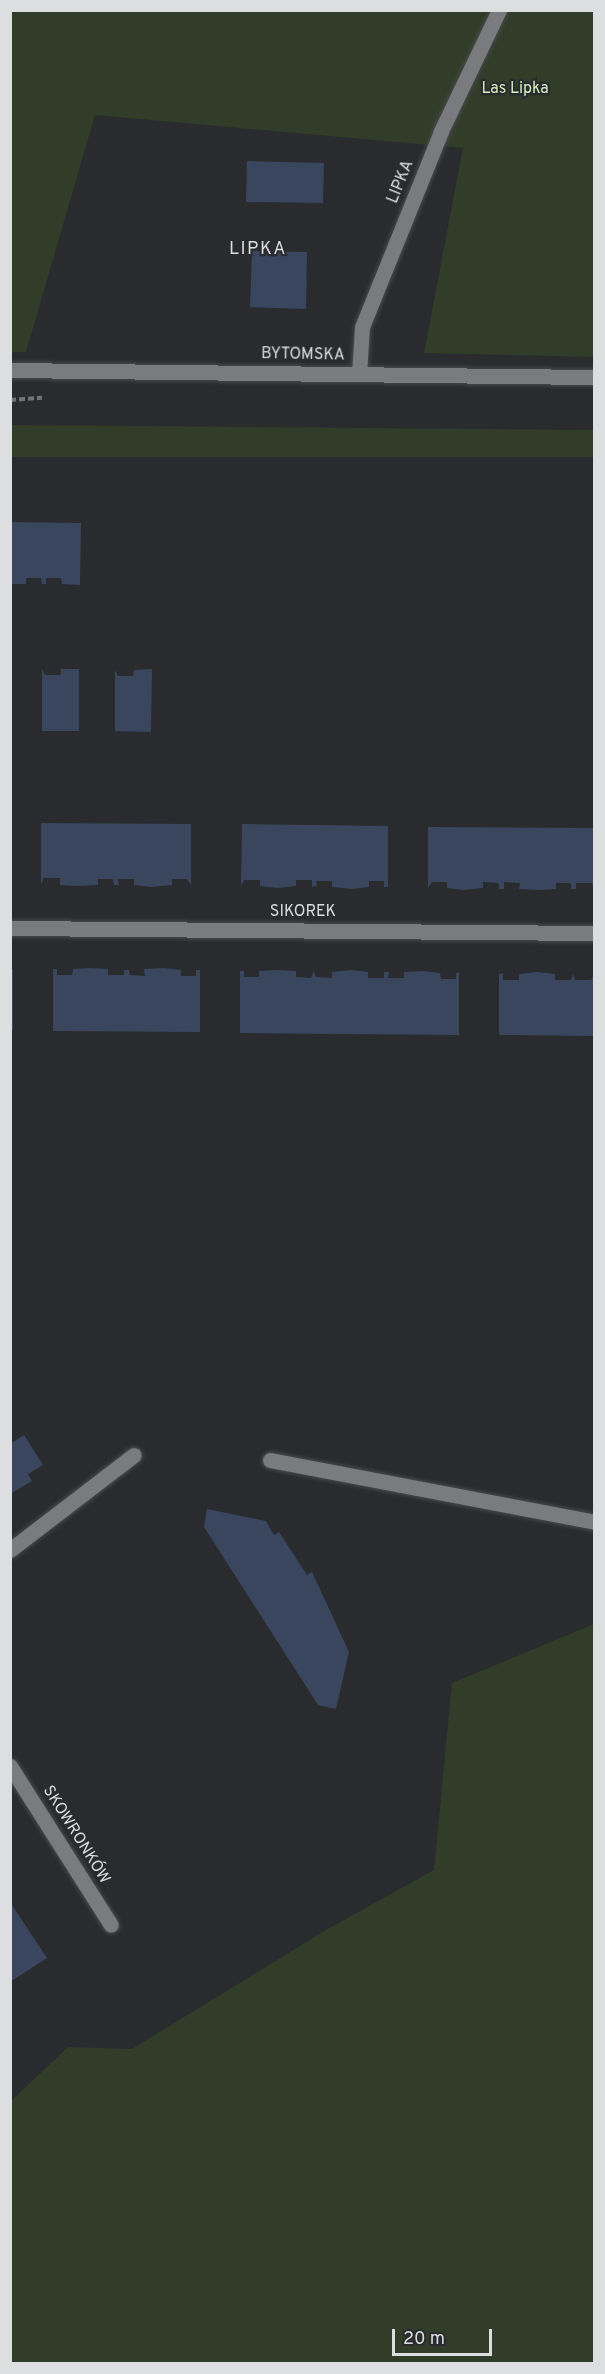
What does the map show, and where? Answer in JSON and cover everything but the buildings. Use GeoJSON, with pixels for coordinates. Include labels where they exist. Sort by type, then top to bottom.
{"type":"FeatureCollection","features":[{"type":"Feature","properties":{"kind":"street","name":"LIPKA"},"geometry":{"type":"LineString","coordinates":[[359,374],[362,327],[441,131],[499,10]]}},
{"type":"Feature","properties":{"kind":"street","name":"BYTOMSKA"},"geometry":{"type":"LineString","coordinates":[[10,370],[594,377]]}},
{"type":"Feature","properties":{"kind":"street","name":"SIKOREK"},"geometry":{"type":"LineString","coordinates":[[10,928],[594,933]]}},
{"type":"Feature","properties":{"kind":"street"},"geometry":{"type":"LineString","coordinates":[[10,1550],[134,1455]]}},
{"type":"Feature","properties":{"kind":"street"},"geometry":{"type":"LineString","coordinates":[[270,1460],[594,1522]]}},
{"type":"Feature","properties":{"kind":"street","name":"SKOWRONKÓW"},"geometry":{"type":"LineString","coordinates":[[10,1766],[111,1925]]}},
{"type":"Feature","properties":{"kind":"green space","name":"Las Lipka"},"geometry":{"type":"Polygon","coordinates":[[[11,11],[594,11],[594,357],[424,353],[463,148],[95,115],[26,352],[11,352],[11,11]]]}},
{"type":"Feature","properties":{"kind":"green space"},"geometry":{"type":"Polygon","coordinates":[[[11,425],[594,430],[594,457],[11,457],[11,425]]]}},
{"type":"Feature","properties":{"kind":"green space"},"geometry":{"type":"Polygon","coordinates":[[[594,1624],[594,2363],[11,2363],[11,2101],[68,2047],[132,2049],[326,1930],[434,1870],[452,1683],[594,1624]]]}},
{"type":"Feature","properties":{"kind":"district","name":"LIPKA"},"geometry":{"type":"Point","coordinates":[258,250]}}]}
